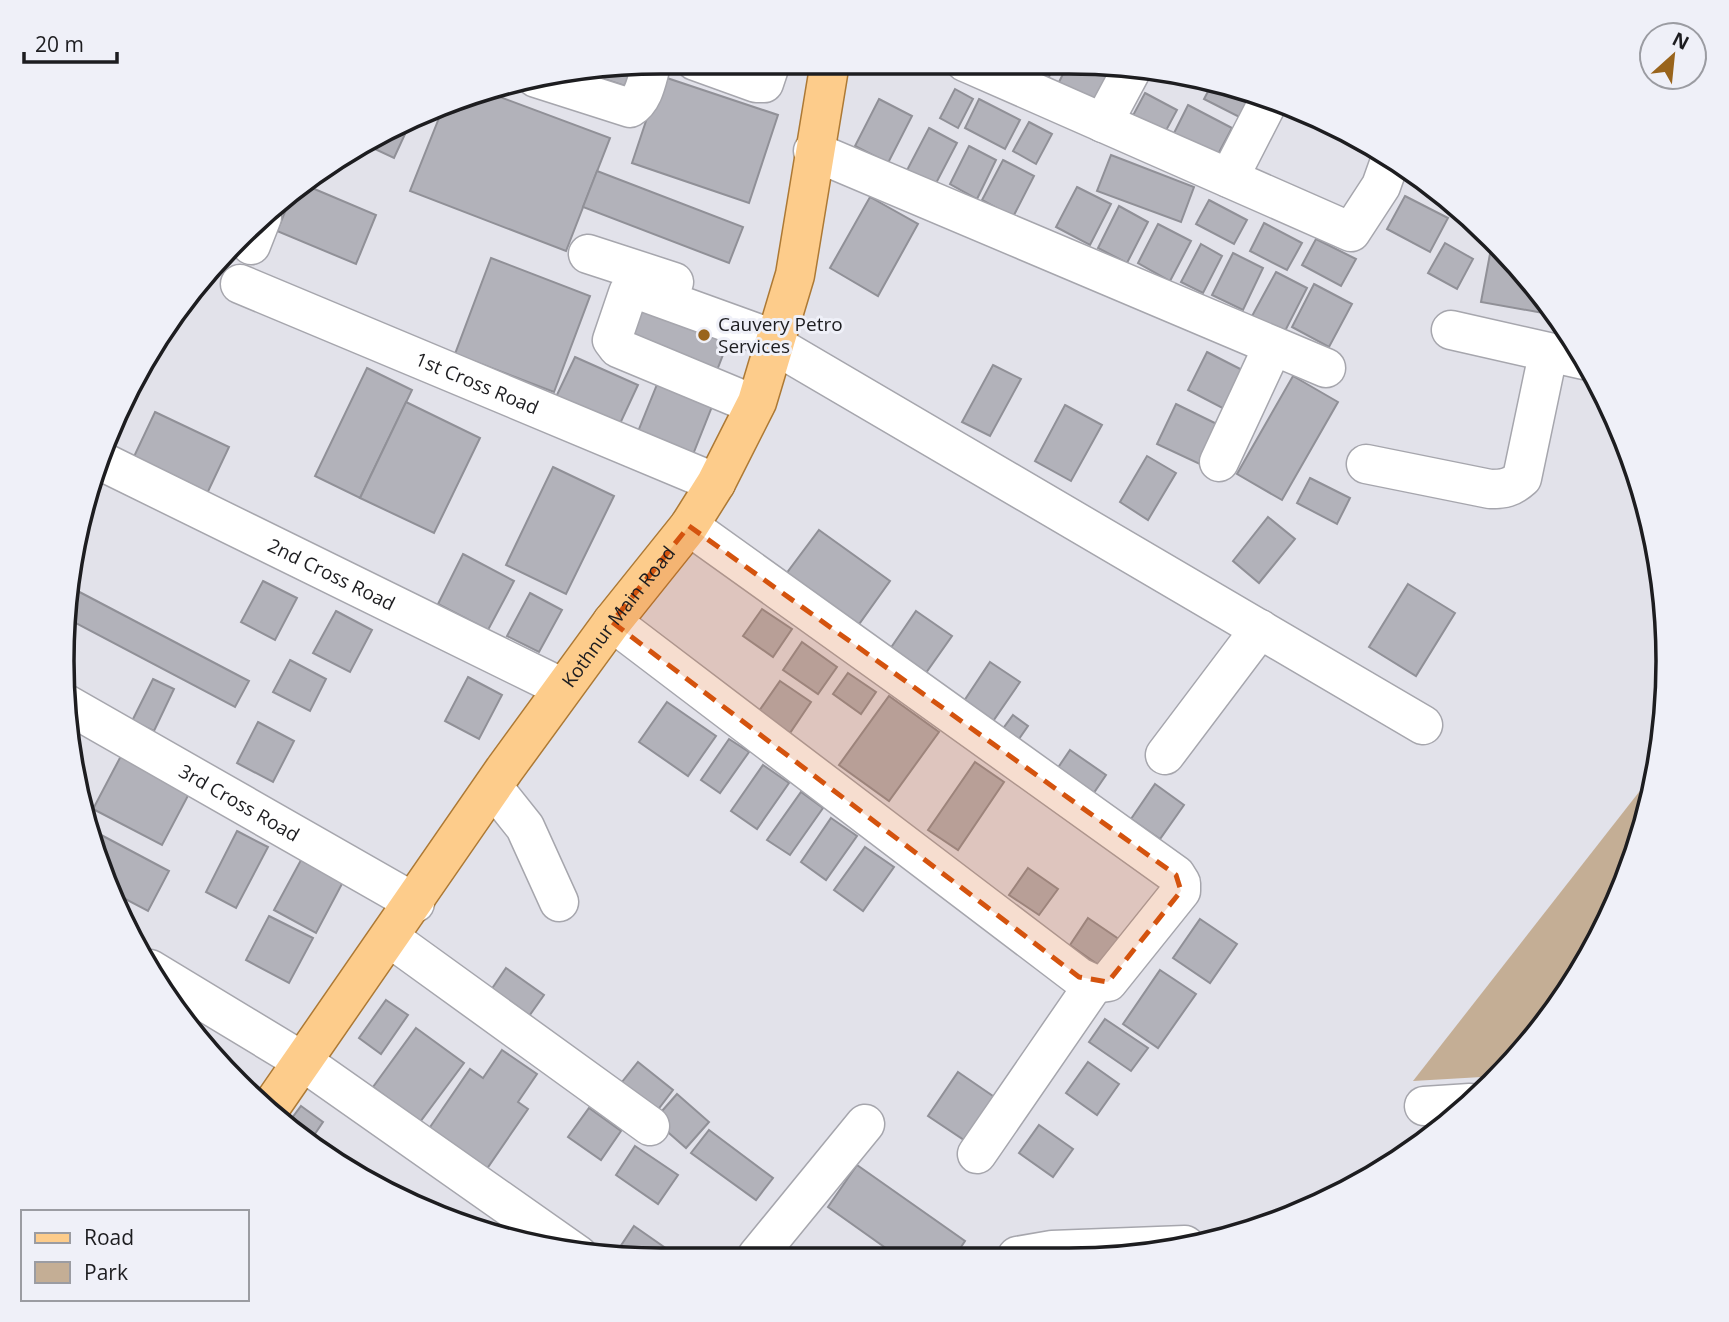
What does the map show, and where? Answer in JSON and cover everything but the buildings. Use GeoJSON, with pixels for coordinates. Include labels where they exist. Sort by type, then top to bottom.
{"type":"FeatureCollection","features":[{"type":"Feature","properties":{"kind":"main road","name":"Kothnur Main Road"},"geometry":{"type":"LineString","coordinates":[[274,1103],[563,688],[688,526],[716,483],[755,405],[795,275],[813,151],[828,74]]}},
{"type":"Feature","properties":{"kind":"street"},"geometry":{"type":"LineString","coordinates":[[554,84],[630,108],[643,93],[648,74]]}},
{"type":"Feature","properties":{"kind":"street"},"geometry":{"type":"LineString","coordinates":[[731,74],[756,83],[764,83],[767,74]]}},
{"type":"Feature","properties":{"kind":"street"},"geometry":{"type":"LineString","coordinates":[[992,74],[1352,232],[1381,186],[1387,169]]}},
{"type":"Feature","properties":{"kind":"street"},"geometry":{"type":"LineString","coordinates":[[1103,123],[1128,77]]}},
{"type":"Feature","properties":{"kind":"street"},"geometry":{"type":"LineString","coordinates":[[1229,178],[1265,108]]}},
{"type":"Feature","properties":{"kind":"street"},"geometry":{"type":"LineString","coordinates":[[813,151],[1326,368]]}},
{"type":"Feature","properties":{"kind":"street"},"geometry":{"type":"LineString","coordinates":[[588,254],[778,335],[1260,629],[1423,725]]}},
{"type":"Feature","properties":{"kind":"street","name":"1st Cross Road"},"geometry":{"type":"LineString","coordinates":[[240,284],[716,483]]}},
{"type":"Feature","properties":{"kind":"street"},"geometry":{"type":"LineString","coordinates":[[755,405],[618,348],[611,340],[628,293],[638,290],[778,335]]}},
{"type":"Feature","properties":{"kind":"street"},"geometry":{"type":"LineString","coordinates":[[1366,464],[1490,489],[1506,489],[1522,478],[1566,357],[1451,330]]}},
{"type":"Feature","properties":{"kind":"street"},"geometry":{"type":"LineString","coordinates":[[1219,462],[1273,346]]}},
{"type":"Feature","properties":{"kind":"street","name":"2nd Cross Road"},"geometry":{"type":"LineString","coordinates":[[108,464],[563,688]]}},
{"type":"Feature","properties":{"kind":"street"},"geometry":{"type":"LineString","coordinates":[[612,622],[1079,977],[1094,984],[1108,982],[1181,891],[1181,883],[1176,875],[688,526]]}},
{"type":"Feature","properties":{"kind":"street"},"geometry":{"type":"LineString","coordinates":[[1165,755],[1260,629]]}},
{"type":"Feature","properties":{"kind":"street","name":"3rd Cross Road"},"geometry":{"type":"LineString","coordinates":[[76,709],[415,903]]}},
{"type":"Feature","properties":{"kind":"street"},"geometry":{"type":"LineString","coordinates":[[493,787],[525,827],[559,902]]}},
{"type":"Feature","properties":{"kind":"street"},"geometry":{"type":"LineString","coordinates":[[390,938],[650,1125]]}},
{"type":"Feature","properties":{"kind":"street"},"geometry":{"type":"LineString","coordinates":[[169,980],[302,1061],[554,1238]]}},
{"type":"Feature","properties":{"kind":"street"},"geometry":{"type":"LineString","coordinates":[[977,1154],[1094,984]]}},
{"type":"Feature","properties":{"kind":"street"},"geometry":{"type":"LineString","coordinates":[[1424,1106],[1454,1104]]}},
{"type":"Feature","properties":{"kind":"street"},"geometry":{"type":"LineString","coordinates":[[764,1248],[865,1124]]}},
{"type":"Feature","properties":{"kind":"highlighted area"},"geometry":{"type":"Polygon","coordinates":[[[689,526],[1176,875],[1181,891],[1108,982],[1079,977],[612,622],[689,526]]]}},
{"type":"Feature","properties":{"kind":"green space"},"geometry":{"type":"Polygon","coordinates":[[[1641,790],[1624,850],[1595,921],[1577,955],[1534,1019],[1482,1077],[1413,1081],[1641,790]]]}},
{"type":"Feature","properties":{"kind":"place","name":"Cauvery Petro Services"},"geometry":{"type":"Point","coordinates":[704,335]}}]}
